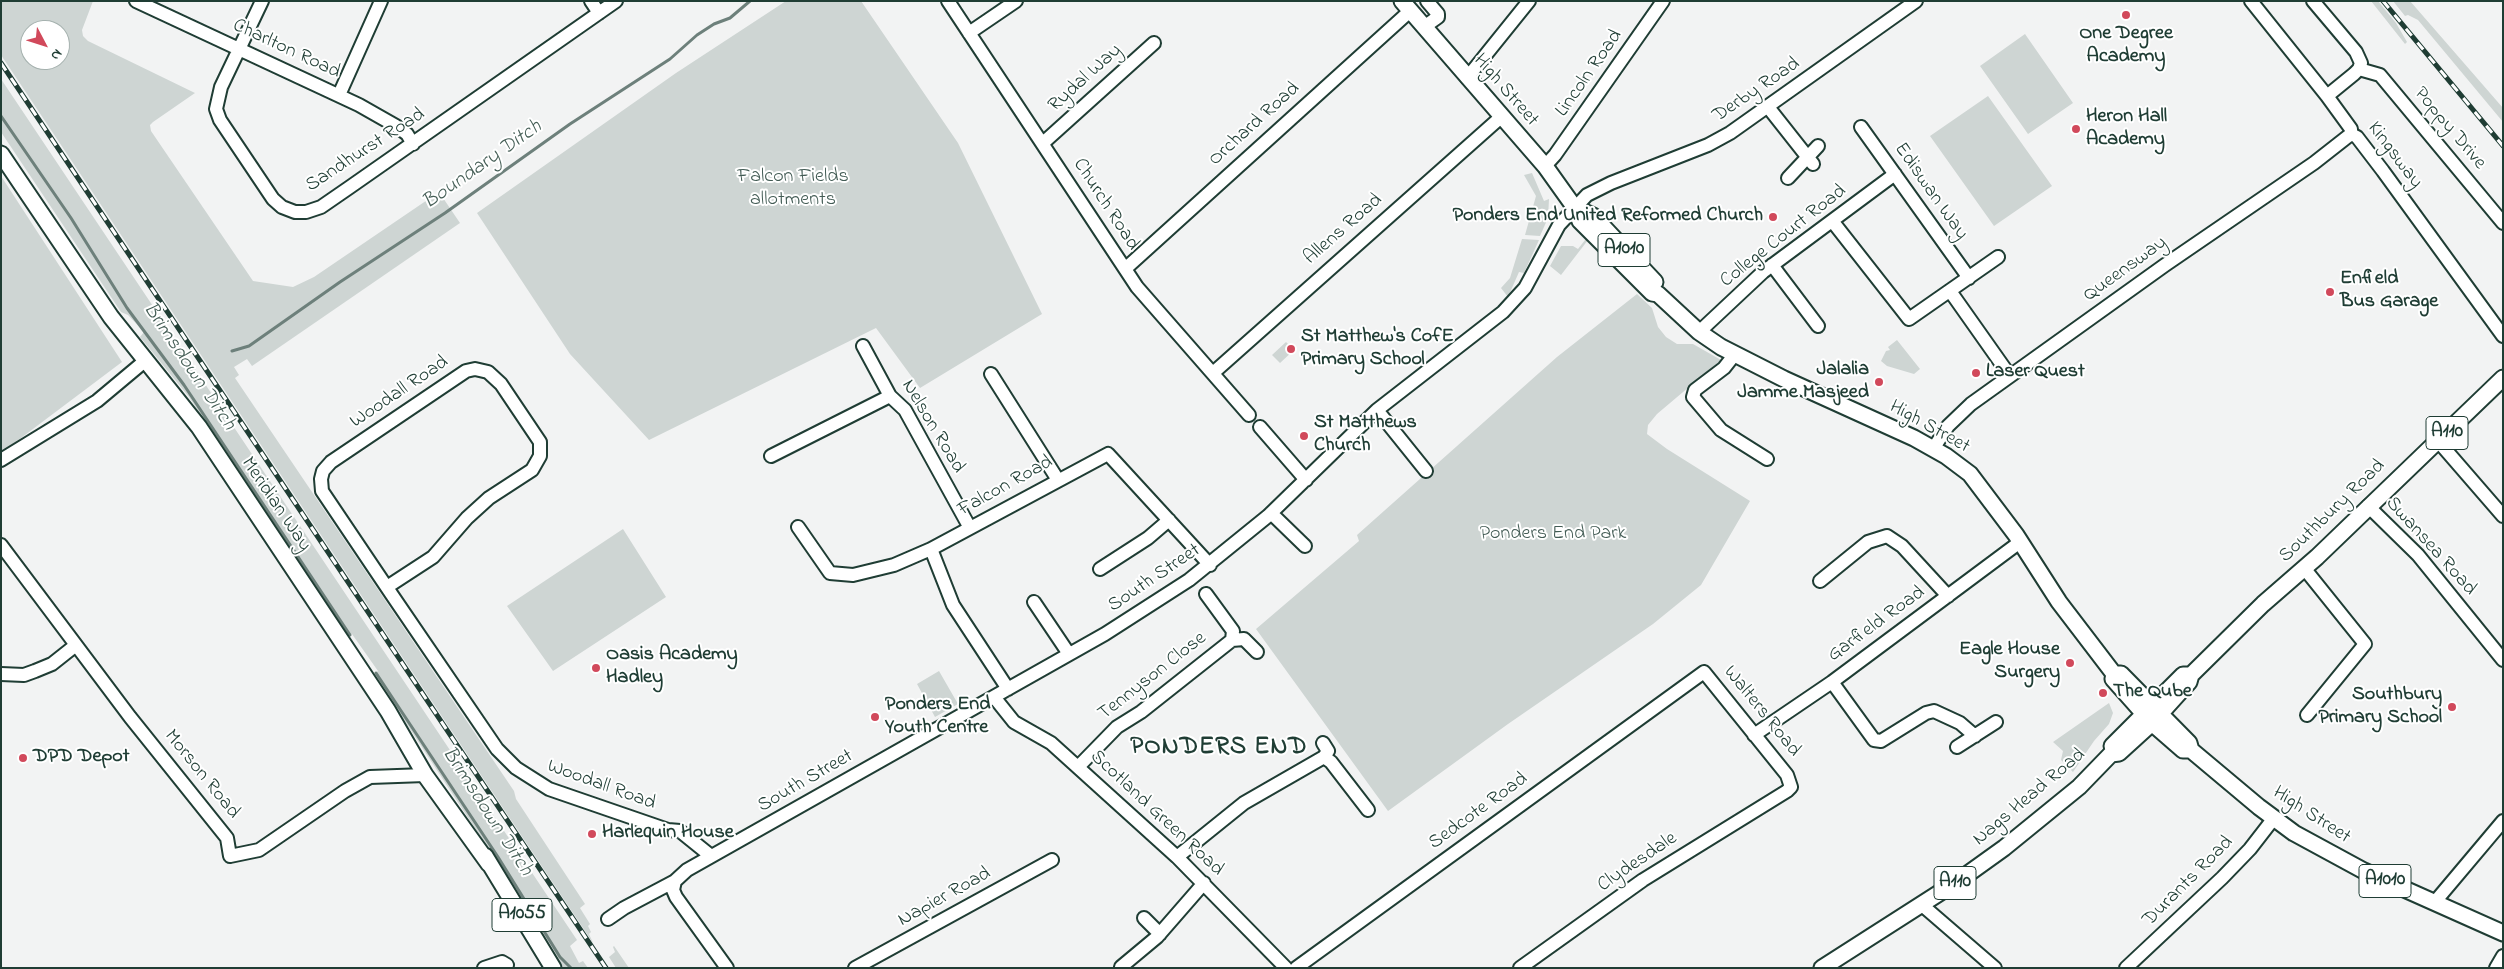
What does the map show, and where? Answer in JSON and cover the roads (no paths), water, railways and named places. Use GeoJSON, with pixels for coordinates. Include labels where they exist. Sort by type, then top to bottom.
{"type":"FeatureCollection","features":[{"type":"Feature","properties":{"kind":"main road","name":"High Street"},"geometry":{"type":"LineString","coordinates":[[1406,6],[1544,166],[1575,208],[1580,221],[1648,290],[1658,294],[1698,332],[1735,354],[1933,449],[1970,474],[2020,542],[2055,597],[2114,674],[2121,674],[2152,714],[2189,743],[2191,750],[2274,818],[2337,858],[2503,933]]}},
{"type":"Feature","properties":{"kind":"main road","name":"Meridian Way"},"geometry":{"type":"LineString","coordinates":[[1,154],[111,317],[199,427],[388,711],[425,774],[490,864]]}},
{"type":"Feature","properties":{"kind":"main road","name":"Southbury Road"},"geometry":{"type":"LineString","coordinates":[[2152,714],[2182,675],[2191,675],[2263,604],[2304,568],[2503,378]]}},
{"type":"Feature","properties":{"kind":"main road","name":"Meridian Way"},"geometry":{"type":"LineString","coordinates":[[388,711],[419,750],[451,798],[553,968]]}},
{"type":"Feature","properties":{"kind":"main road","name":"Nags Head Road"},"geometry":{"type":"LineString","coordinates":[[1822,968],[1922,905],[2004,848],[2073,792],[2111,754],[2112,746],[2152,714]]}},
{"type":"Feature","properties":{"kind":"street","name":"Charlton Road"},"geometry":{"type":"LineString","coordinates":[[136,1],[339,95],[396,126],[408,134],[413,144]]}},
{"type":"Feature","properties":{"kind":"street","name":"Sandhurst Road"},"geometry":{"type":"LineString","coordinates":[[262,1],[217,98],[217,114],[273,199],[282,207],[296,212],[306,212],[321,207],[616,1]]}},
{"type":"Feature","properties":{"kind":"street"},"geometry":{"type":"LineString","coordinates":[[339,95],[381,1]]}},
{"type":"Feature","properties":{"kind":"street"},"geometry":{"type":"LineString","coordinates":[[591,1],[599,13]]}},
{"type":"Feature","properties":{"kind":"street","name":"Church Road"},"geometry":{"type":"LineString","coordinates":[[948,1],[1137,287],[1249,415]]}},
{"type":"Feature","properties":{"kind":"street"},"geometry":{"type":"LineString","coordinates":[[969,33],[1016,1]]}},
{"type":"Feature","properties":{"kind":"street"},"geometry":{"type":"LineString","coordinates":[[1424,27],[1438,18],[1438,14],[1427,1]]}},
{"type":"Feature","properties":{"kind":"street"},"geometry":{"type":"LineString","coordinates":[[1467,78],[1529,1]]}},
{"type":"Feature","properties":{"kind":"street","name":"Lincoln Road"},"geometry":{"type":"LineString","coordinates":[[1544,166],[1556,155],[1664,1]]}},
{"type":"Feature","properties":{"kind":"street","name":"Derby Road"},"geometry":{"type":"LineString","coordinates":[[1575,208],[1587,195],[1605,186],[1708,145],[1730,133],[1916,1]]}},
{"type":"Feature","properties":{"kind":"street","name":"Kingsway"},"geometry":{"type":"LineString","coordinates":[[2251,1],[2327,96],[2351,130],[2351,134],[2357,137],[2378,164],[2500,327]]}},
{"type":"Feature","properties":{"kind":"street"},"geometry":{"type":"LineString","coordinates":[[2313,1],[2359,56],[2359,69],[2327,96]]}},
{"type":"Feature","properties":{"kind":"street","name":"Orchard Road"},"geometry":{"type":"LineString","coordinates":[[1125,269],[1406,6]]}},
{"type":"Feature","properties":{"kind":"street","name":"Rydal Way"},"geometry":{"type":"LineString","coordinates":[[1043,143],[1154,43]]}},
{"type":"Feature","properties":{"kind":"street","name":"Poppy Drive"},"geometry":{"type":"LineString","coordinates":[[2359,69],[2380,74],[2503,223]]}},
{"type":"Feature","properties":{"kind":"street"},"geometry":{"type":"LineString","coordinates":[[1768,107],[1809,161]]}},
{"type":"Feature","properties":{"kind":"street","name":"Allens Road"},"geometry":{"type":"LineString","coordinates":[[1213,372],[1501,117]]}},
{"type":"Feature","properties":{"kind":"street","name":"Ediswan Way"},"geometry":{"type":"LineString","coordinates":[[1861,127],[1969,278]]}},
{"type":"Feature","properties":{"kind":"street","name":"Queensway"},"geometry":{"type":"LineString","coordinates":[[1933,449],[1942,433],[1954,420],[2010,376],[2314,163],[2351,134]]}},
{"type":"Feature","properties":{"kind":"street"},"geometry":{"type":"LineString","coordinates":[[1788,178],[1809,161],[1818,146]]}},
{"type":"Feature","properties":{"kind":"street","name":"College Court Road"},"geometry":{"type":"LineString","coordinates":[[1698,332],[1772,266],[1895,174]]}},
{"type":"Feature","properties":{"kind":"street","name":"South Street"},"geometry":{"type":"LineString","coordinates":[[608,919],[624,908],[675,881],[687,870],[711,856],[1136,615],[1210,565],[1271,513],[1377,410],[1516,300],[1538,265],[1559,225],[1575,208]]}},
{"type":"Feature","properties":{"kind":"street"},"geometry":{"type":"LineString","coordinates":[[1833,222],[1907,318],[1913,318],[1998,257]]}},
{"type":"Feature","properties":{"kind":"street"},"geometry":{"type":"LineString","coordinates":[[1772,266],[1818,326]]}},
{"type":"Feature","properties":{"kind":"street"},"geometry":{"type":"LineString","coordinates":[[1950,291],[2010,376]]}},
{"type":"Feature","properties":{"kind":"street","name":"Nelson Road"},"geometry":{"type":"LineString","coordinates":[[863,346],[890,396],[905,410],[970,528]]}},
{"type":"Feature","properties":{"kind":"street"},"geometry":{"type":"LineString","coordinates":[[1735,354],[1721,372],[1696,390],[1693,398],[1721,430],[1767,459]]}},
{"type":"Feature","properties":{"kind":"street"},"geometry":{"type":"LineString","coordinates":[[1,460],[97,400],[146,360]]}},
{"type":"Feature","properties":{"kind":"street","name":"Woodall Road"},"geometry":{"type":"LineString","coordinates":[[387,587],[433,557],[467,518],[490,498],[532,470],[540,456],[540,442],[501,384],[488,372],[474,369],[466,371],[331,462],[323,471],[320,485],[322,491],[387,587],[497,749],[516,768],[549,789],[668,830],[680,831],[711,856]]}},
{"type":"Feature","properties":{"kind":"street"},"geometry":{"type":"LineString","coordinates":[[991,374],[1058,480]]}},
{"type":"Feature","properties":{"kind":"street"},"geometry":{"type":"LineString","coordinates":[[771,456],[890,396]]}},
{"type":"Feature","properties":{"kind":"street"},"geometry":{"type":"LineString","coordinates":[[1377,410],[1426,471]]}},
{"type":"Feature","properties":{"kind":"street"},"geometry":{"type":"LineString","coordinates":[[1260,427],[1306,480]]}},
{"type":"Feature","properties":{"kind":"street"},"geometry":{"type":"LineString","coordinates":[[2438,441],[2503,516]]}},
{"type":"Feature","properties":{"kind":"street","name":"Falcon Road"},"geometry":{"type":"LineString","coordinates":[[798,527],[830,573],[853,575],[894,565],[931,549],[1108,454],[1210,565]]}},
{"type":"Feature","properties":{"kind":"street","name":"Swansea Road"},"geometry":{"type":"LineString","coordinates":[[2368,506],[2382,522],[2388,524],[2418,555],[2503,660]]}},
{"type":"Feature","properties":{"kind":"street"},"geometry":{"type":"LineString","coordinates":[[1271,513],[1305,546]]}},
{"type":"Feature","properties":{"kind":"street"},"geometry":{"type":"LineString","coordinates":[[1104,563],[1148,538],[1169,520]]}},
{"type":"Feature","properties":{"kind":"street"},"geometry":{"type":"LineString","coordinates":[[1820,581],[1868,542],[1887,536],[1902,546],[1948,596]]}},
{"type":"Feature","properties":{"kind":"street","name":"Garfield Road"},"geometry":{"type":"LineString","coordinates":[[1754,735],[1832,682],[2020,542]]}},
{"type":"Feature","properties":{"kind":"street","name":"Morson Road"},"geometry":{"type":"LineString","coordinates":[[1,545],[130,717],[227,838],[230,856],[259,850],[345,791],[370,777],[425,774]]}},
{"type":"Feature","properties":{"kind":"street"},"geometry":{"type":"LineString","coordinates":[[931,549],[953,604],[1008,689]]}},
{"type":"Feature","properties":{"kind":"street"},"geometry":{"type":"LineString","coordinates":[[2304,568],[2365,644],[2307,716]]}},
{"type":"Feature","properties":{"kind":"street","name":"Tennyson Close"},"geometry":{"type":"LineString","coordinates":[[1206,594],[1234,631],[1232,640]]}},
{"type":"Feature","properties":{"kind":"street"},"geometry":{"type":"LineString","coordinates":[[1036,608],[1069,654]]}},
{"type":"Feature","properties":{"kind":"street","name":"Tennyson Close"},"geometry":{"type":"LineString","coordinates":[[1078,767],[1117,727],[1141,712],[1232,640],[1244,639],[1256,652]]}},
{"type":"Feature","properties":{"kind":"street"},"geometry":{"type":"LineString","coordinates":[[1,674],[24,675],[35,671],[52,664],[76,644]]}},
{"type":"Feature","properties":{"kind":"street","name":"Walters Road"},"geometry":{"type":"LineString","coordinates":[[1684,686],[1704,672],[1791,783],[1787,791],[1780,796]]}},
{"type":"Feature","properties":{"kind":"street"},"geometry":{"type":"LineString","coordinates":[[1832,682],[1874,740],[1881,741],[1926,713],[1934,711],[1960,722],[1975,736]]}},
{"type":"Feature","properties":{"kind":"street","name":"Sedcote Road"},"geometry":{"type":"LineString","coordinates":[[1296,968],[1684,686]]}},
{"type":"Feature","properties":{"kind":"street","name":"Scotland Green Road"},"geometry":{"type":"LineString","coordinates":[[994,697],[1014,722],[1048,740],[1178,857],[1286,968]]}},
{"type":"Feature","properties":{"kind":"street"},"geometry":{"type":"LineString","coordinates":[[1957,747],[1996,722]]}},
{"type":"Feature","properties":{"kind":"street"},"geometry":{"type":"LineString","coordinates":[[1178,857],[1244,804],[1324,757],[1328,751],[1323,744]]}},
{"type":"Feature","properties":{"kind":"street"},"geometry":{"type":"LineString","coordinates":[[1324,757],[1331,762],[1368,810]]}},
{"type":"Feature","properties":{"kind":"street","name":"Clydesdale"},"geometry":{"type":"LineString","coordinates":[[1520,968],[1643,880],[1780,796]]}},
{"type":"Feature","properties":{"kind":"street","name":"Durants Road"},"geometry":{"type":"LineString","coordinates":[[2126,968],[2222,878],[2250,849],[2274,818]]}},
{"type":"Feature","properties":{"kind":"street"},"geometry":{"type":"LineString","coordinates":[[2434,903],[2503,822]]}},
{"type":"Feature","properties":{"kind":"street","name":"Napier Road"},"geometry":{"type":"LineString","coordinates":[[855,968],[1052,860]]}},
{"type":"Feature","properties":{"kind":"street"},"geometry":{"type":"LineString","coordinates":[[675,881],[674,890],[676,897],[727,968]]}},
{"type":"Feature","properties":{"kind":"street"},"geometry":{"type":"LineString","coordinates":[[1121,966],[1160,934],[1204,883]]}},
{"type":"Feature","properties":{"kind":"street"},"geometry":{"type":"LineString","coordinates":[[1922,905],[1995,968]]}},
{"type":"Feature","properties":{"kind":"street"},"geometry":{"type":"LineString","coordinates":[[1144,918],[1160,934]]}},
{"type":"Feature","properties":{"kind":"street"},"geometry":{"type":"LineString","coordinates":[[2496,968],[2503,956]]}},
{"type":"Feature","properties":{"kind":"street"},"geometry":{"type":"LineString","coordinates":[[484,968],[502,962],[507,965]]}},
{"type":"Feature","properties":{"kind":"waterway","name":"Boundary Ditch"},"geometry":{"type":"LineString","coordinates":[[232,351],[249,346],[340,282],[445,213],[570,124],[670,59],[697,35],[714,24],[730,18],[750,1]]}},
{"type":"Feature","properties":{"kind":"waterway","name":"Brimsdown Ditch"},"geometry":{"type":"LineString","coordinates":[[1,116],[71,218],[127,308],[184,385],[350,635]]}},
{"type":"Feature","properties":{"kind":"waterway","name":"Brimsdown Ditch"},"geometry":{"type":"LineString","coordinates":[[376,673],[498,857],[560,957],[571,968]]}},
{"type":"Feature","properties":{"kind":"railway"},"geometry":{"type":"LineString","coordinates":[[2383,1],[2503,146]]}},
{"type":"Feature","properties":{"kind":"railway"},"geometry":{"type":"LineString","coordinates":[[1,63],[606,968]]}},
{"type":"Feature","properties":{"kind":"place","name":"One Degree Academy"},"geometry":{"type":"Point","coordinates":[2126,15]}},
{"type":"Feature","properties":{"kind":"place","name":"Heron Hall Academy"},"geometry":{"type":"Point","coordinates":[2076,129]}},
{"type":"Feature","properties":{"kind":"place","name":"Ponders End United Reformed Church"},"geometry":{"type":"Point","coordinates":[1773,217]}},
{"type":"Feature","properties":{"kind":"place","name":"Enfield Bus Garage"},"geometry":{"type":"Point","coordinates":[2330,292]}},
{"type":"Feature","properties":{"kind":"place","name":"St Matthew's CofE Primary School"},"geometry":{"type":"Point","coordinates":[1291,349]}},
{"type":"Feature","properties":{"kind":"place","name":"Laser Quest"},"geometry":{"type":"Point","coordinates":[1976,373]}},
{"type":"Feature","properties":{"kind":"place","name":"Jalalia Jamme Masjeed"},"geometry":{"type":"Point","coordinates":[1879,382]}},
{"type":"Feature","properties":{"kind":"place","name":"St Matthews Church"},"geometry":{"type":"Point","coordinates":[1304,436]}},
{"type":"Feature","properties":{"kind":"place","name":"Eagle House Surgery"},"geometry":{"type":"Point","coordinates":[2070,663]}},
{"type":"Feature","properties":{"kind":"place","name":"Oasis Academy Hadley"},"geometry":{"type":"Point","coordinates":[596,668]}},
{"type":"Feature","properties":{"kind":"place","name":"The Qube"},"geometry":{"type":"Point","coordinates":[2103,693]}},
{"type":"Feature","properties":{"kind":"place","name":"Southbury Primary School"},"geometry":{"type":"Point","coordinates":[2452,707]}},
{"type":"Feature","properties":{"kind":"place","name":"Ponders End Youth Centre"},"geometry":{"type":"Point","coordinates":[875,717]}},
{"type":"Feature","properties":{"kind":"place","name":"DPD Depot"},"geometry":{"type":"Point","coordinates":[23,758]}},
{"type":"Feature","properties":{"kind":"place","name":"Harlequin House"},"geometry":{"type":"Point","coordinates":[592,834]}},
{"type":"Feature","properties":{"kind":"district","name":"PONDERS END"},"geometry":{"type":"Point","coordinates":[1219,749]}},
{"type":"Feature","properties":{"kind":"park label","name":"Falcon Fields allotments"},"geometry":{"type":"Point","coordinates":[793,190]}},
{"type":"Feature","properties":{"kind":"park label","name":"Ponders End Park"},"geometry":{"type":"Point","coordinates":[1553,535]}}]}
